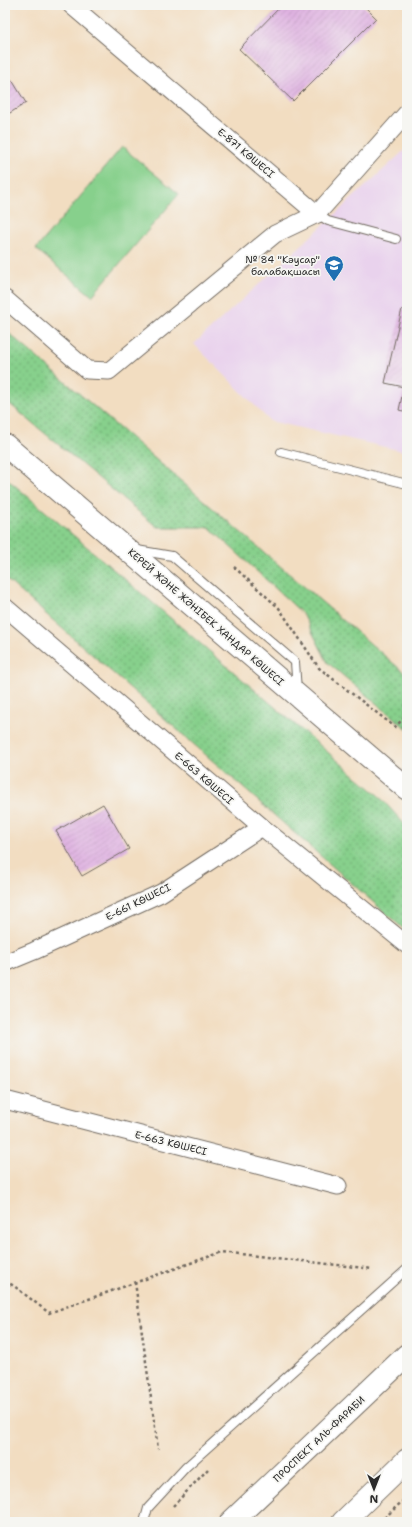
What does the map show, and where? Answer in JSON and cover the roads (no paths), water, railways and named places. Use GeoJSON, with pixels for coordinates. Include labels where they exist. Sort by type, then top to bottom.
{"type":"FeatureCollection","features":[{"type":"Feature","properties":{"kind":"main road","name":"КЕРЕЙ ЖӘНЕ ЖӘНІБЕК ХАНДАР КӨШЕСІ"},"geometry":{"type":"LineString","coordinates":[[5,445],[407,788]]}},
{"type":"Feature","properties":{"kind":"main road","name":"ПРОСПЕКТ АЛЬ-ФАРАБИ"},"geometry":{"type":"LineString","coordinates":[[231,1522],[407,1355]]}},
{"type":"Feature","properties":{"kind":"main road"},"geometry":{"type":"LineString","coordinates":[[343,1522],[407,1460]]}},
{"type":"Feature","properties":{"kind":"street","name":"Е-871 КӨШЕСІ"},"geometry":{"type":"LineString","coordinates":[[71,5],[317,214]]}},
{"type":"Feature","properties":{"kind":"street"},"geometry":{"type":"LineString","coordinates":[[5,299],[87,370],[109,371],[275,234],[317,214],[407,113]]}},
{"type":"Feature","properties":{"kind":"street","name":"Е-663 КӨШЕСІ"},"geometry":{"type":"LineString","coordinates":[[5,607],[262,827],[407,945]]}},
{"type":"Feature","properties":{"kind":"street","name":"Е-661 КӨШЕСІ"},"geometry":{"type":"LineString","coordinates":[[5,963],[161,893],[262,827]]}},
{"type":"Feature","properties":{"kind":"street","name":"Е-663 КӨШЕСІ"},"geometry":{"type":"LineString","coordinates":[[5,1100],[338,1186]]}},
{"type":"Feature","properties":{"kind":"lane"},"geometry":{"type":"LineString","coordinates":[[317,214],[328,221],[396,239]]}},
{"type":"Feature","properties":{"kind":"lane"},"geometry":{"type":"LineString","coordinates":[[281,452],[407,484]]}},
{"type":"Feature","properties":{"kind":"lane"},"geometry":{"type":"LineString","coordinates":[[144,1522],[148,1508],[186,1467],[407,1269]]}},
{"type":"Feature","properties":{"kind":"place","name":"№ 84 \"Кәусар\" балабақшасы"},"geometry":{"type":"Point","coordinates":[334,282]}}]}
